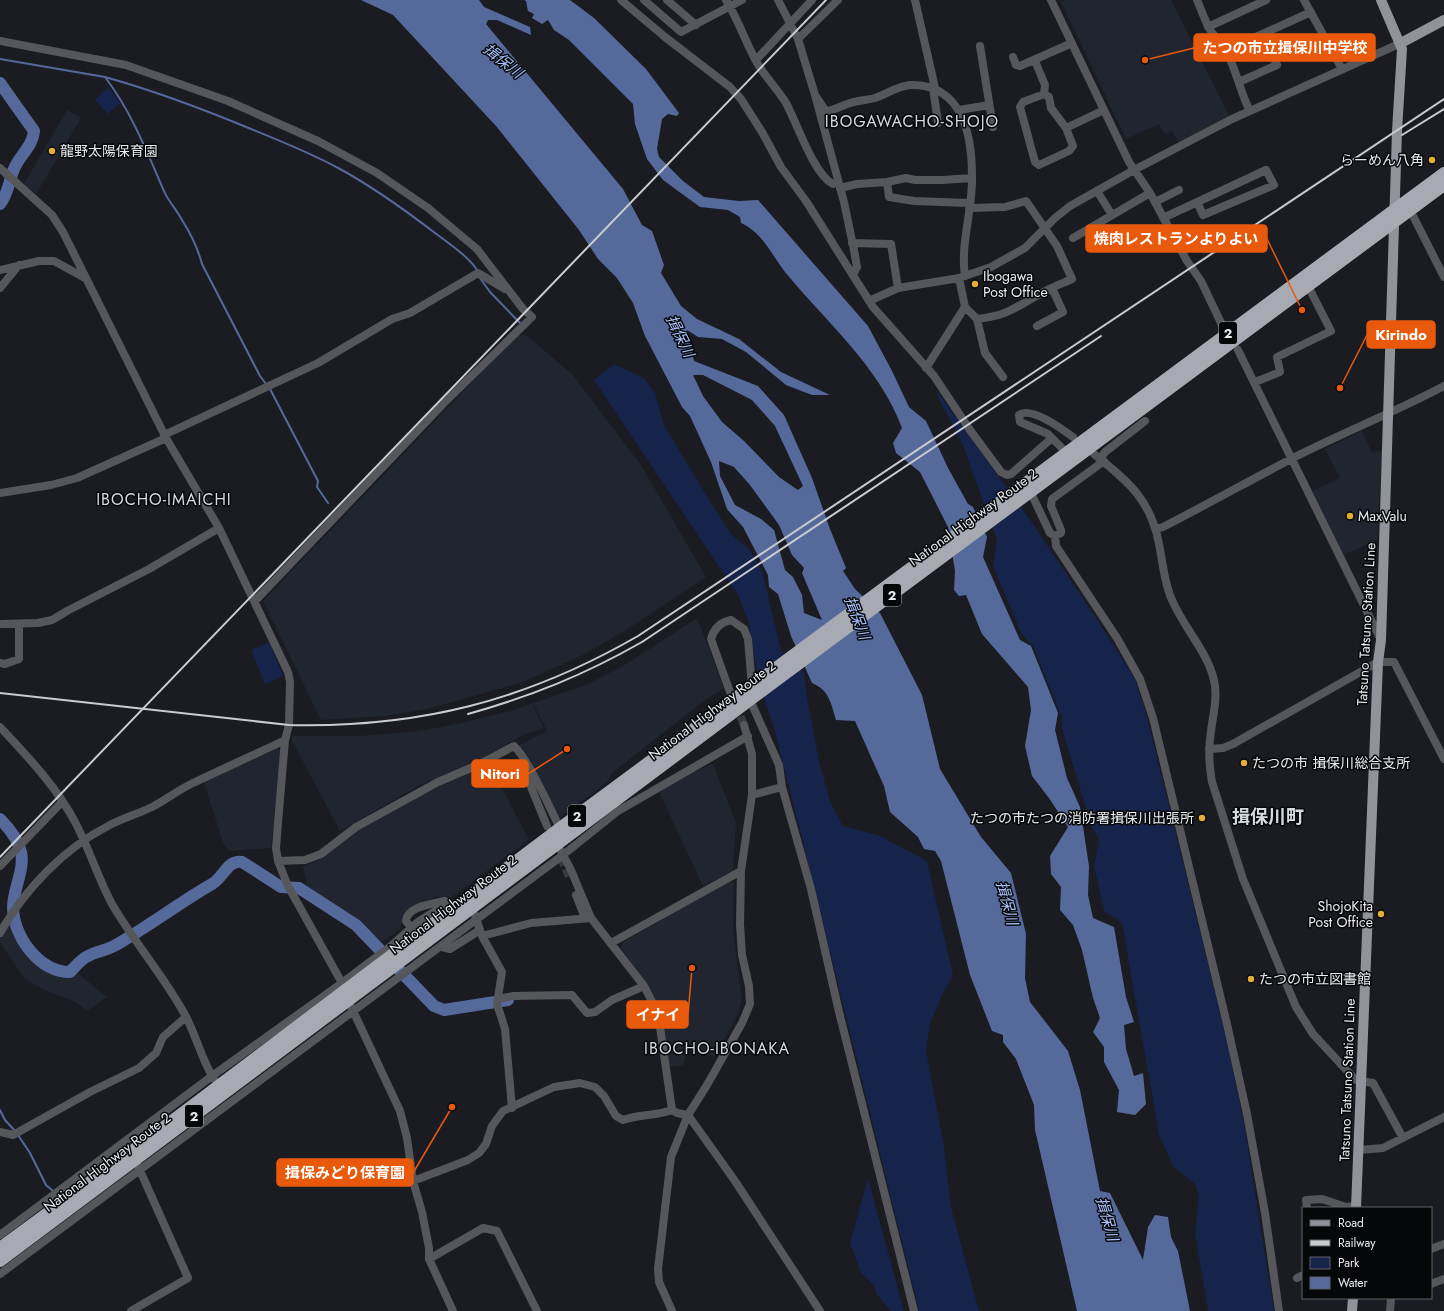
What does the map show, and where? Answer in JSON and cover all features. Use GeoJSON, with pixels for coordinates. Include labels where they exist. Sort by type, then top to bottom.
{"type":"FeatureCollection","features":[{"type":"Feature","properties":{"kind":"highway","name":"National Highway Route 2"},"geometry":{"type":"LineString","coordinates":[[398,958],[452,906],[760,685],[1016,498],[1067,453],[1396,215],[1444,173]]}},
{"type":"Feature","properties":{"kind":"highway","name":"National Highway Route 2"},"geometry":{"type":"LineString","coordinates":[[1408,206],[1444,186]]}},
{"type":"Feature","properties":{"kind":"highway","name":"National Highway Route 2"},"geometry":{"type":"LineString","coordinates":[[1016,498],[1031,493],[1308,286],[1396,215]]}},
{"type":"Feature","properties":{"kind":"highway","name":"National Highway Route 2"},"geometry":{"type":"LineString","coordinates":[[0,1261],[137,1165],[347,996],[383,963],[398,958],[474,914],[557,844],[750,700],[760,685]]}},
{"type":"Feature","properties":{"kind":"highway","name":"National Highway Route 2"},"geometry":{"type":"LineString","coordinates":[[0,1248],[215,1080],[347,996]]}},
{"type":"Feature","properties":{"kind":"main road"},"geometry":{"type":"LineString","coordinates":[[1381,0],[1401,43],[1444,20]]}},
{"type":"Feature","properties":{"kind":"main road","name":"Tatsuno Tatsuno Station Line"},"geometry":{"type":"LineString","coordinates":[[1356,1207],[1378,662],[1381,640],[1402,49],[1401,43]]}},
{"type":"Feature","properties":{"kind":"main road"},"geometry":{"type":"LineString","coordinates":[[1352,1311],[1353,1299]]}},
{"type":"Feature","properties":{"kind":"street"},"geometry":{"type":"LineString","coordinates":[[621,0],[665,37],[730,87],[741,99],[762,132],[781,167],[806,201],[869,301],[879,315],[942,387],[970,430],[1001,472],[1007,475],[1010,474],[1052,438]]}},
{"type":"Feature","properties":{"kind":"street"},"geometry":{"type":"LineString","coordinates":[[644,0],[681,32],[696,25],[728,3],[742,0]]}},
{"type":"Feature","properties":{"kind":"street"},"geometry":{"type":"LineString","coordinates":[[667,0],[696,25]]}},
{"type":"Feature","properties":{"kind":"street"},"geometry":{"type":"LineString","coordinates":[[778,0],[798,39],[815,95],[839,185],[852,242],[857,268],[853,275]]}},
{"type":"Feature","properties":{"kind":"street"},"geometry":{"type":"LineString","coordinates":[[756,60],[812,0]]}},
{"type":"Feature","properties":{"kind":"street"},"geometry":{"type":"LineString","coordinates":[[798,39],[838,0]]}},
{"type":"Feature","properties":{"kind":"street"},"geometry":{"type":"LineString","coordinates":[[915,0],[934,88],[938,122]]}},
{"type":"Feature","properties":{"kind":"street"},"geometry":{"type":"LineString","coordinates":[[1051,0],[1134,170],[1150,193],[1187,262],[1201,281],[1222,325]]}},
{"type":"Feature","properties":{"kind":"street"},"geometry":{"type":"LineString","coordinates":[[1197,0],[1208,27],[1225,51],[1240,82],[1243,90],[1242,94],[1250,111]]}},
{"type":"Feature","properties":{"kind":"street"},"geometry":{"type":"LineString","coordinates":[[1208,27],[1266,0]]}},
{"type":"Feature","properties":{"kind":"street"},"geometry":{"type":"LineString","coordinates":[[1304,0],[1342,69]]}},
{"type":"Feature","properties":{"kind":"street"},"geometry":{"type":"LineString","coordinates":[[728,3],[764,75],[785,102],[816,167],[828,181],[839,185],[887,182],[906,178],[915,180],[972,178]]}},
{"type":"Feature","properties":{"kind":"street"},"geometry":{"type":"LineString","coordinates":[[1225,51],[1311,12]]}},
{"type":"Feature","properties":{"kind":"street"},"geometry":{"type":"LineString","coordinates":[[1240,82],[1277,65],[1263,34]]}},
{"type":"Feature","properties":{"kind":"street"},"geometry":{"type":"LineString","coordinates":[[0,41],[126,65],[228,101],[318,141],[376,173],[428,208],[477,249],[523,309],[532,317],[445,402],[255,601]]}},
{"type":"Feature","properties":{"kind":"street"},"geometry":{"type":"LineString","coordinates":[[1013,57],[1016,65],[1020,66],[1035,61],[1072,43]]}},
{"type":"Feature","properties":{"kind":"street"},"geometry":{"type":"LineString","coordinates":[[869,301],[898,288],[962,277],[990,267],[1025,248],[1044,227],[1070,206],[1185,142],[1401,43]]}},
{"type":"Feature","properties":{"kind":"street"},"geometry":{"type":"LineString","coordinates":[[980,46],[993,127]]}},
{"type":"Feature","properties":{"kind":"street"},"geometry":{"type":"LineString","coordinates":[[1035,61],[1045,85],[1044,94]]}},
{"type":"Feature","properties":{"kind":"street"},"geometry":{"type":"LineString","coordinates":[[815,95],[825,110],[828,111],[853,102],[874,98],[903,86],[912,85],[934,88],[948,98],[959,110],[970,138],[972,178],[962,277],[965,307],[926,368]]}},
{"type":"Feature","properties":{"kind":"street"},"geometry":{"type":"LineString","coordinates":[[1044,94],[1049,97],[1051,108],[1066,128],[1073,146],[1069,151],[1038,165],[1034,162],[1020,107],[1023,102],[1044,94]]}},
{"type":"Feature","properties":{"kind":"street"},"geometry":{"type":"LineString","coordinates":[[959,110],[989,105]]}},
{"type":"Feature","properties":{"kind":"street"},"geometry":{"type":"LineString","coordinates":[[1066,128],[1104,110]]}},
{"type":"Feature","properties":{"kind":"street"},"geometry":{"type":"LineString","coordinates":[[0,168],[52,215],[63,232],[85,278],[93,289],[165,437],[219,528],[255,601],[289,677],[289,725],[285,740],[276,848],[278,861],[288,886],[347,996],[400,1111],[407,1138],[413,1181],[422,1212],[429,1248],[429,1259],[453,1311]]}},
{"type":"Feature","properties":{"kind":"street"},"geometry":{"type":"LineString","coordinates":[[1163,218],[1197,202],[1266,170],[1274,185],[1203,215],[1197,202]]}},
{"type":"Feature","properties":{"kind":"street"},"geometry":{"type":"LineString","coordinates":[[887,182],[889,197],[914,201],[969,206],[1005,207],[1026,201],[1057,246],[1072,279],[1040,293],[1015,310],[997,317],[977,319]]}},
{"type":"Feature","properties":{"kind":"street"},"geometry":{"type":"LineString","coordinates":[[1155,202],[1179,190]]}},
{"type":"Feature","properties":{"kind":"street"},"geometry":{"type":"LineString","coordinates":[[1097,191],[1112,215]]}},
{"type":"Feature","properties":{"kind":"street"},"geometry":{"type":"LineString","coordinates":[[1073,238],[1150,193]]}},
{"type":"Feature","properties":{"kind":"street"},"geometry":{"type":"LineString","coordinates":[[1408,206],[1444,276]]}},
{"type":"Feature","properties":{"kind":"street"},"geometry":{"type":"LineString","coordinates":[[852,242],[891,244],[898,288]]}},
{"type":"Feature","properties":{"kind":"street"},"geometry":{"type":"LineString","coordinates":[[0,270],[39,261],[54,261],[85,278]]}},
{"type":"Feature","properties":{"kind":"street"},"geometry":{"type":"LineString","coordinates":[[0,288],[19,265]]}},
{"type":"Feature","properties":{"kind":"street"},"geometry":{"type":"LineString","coordinates":[[0,493],[51,485],[77,478],[318,363],[392,319],[410,313],[478,273],[509,291]]}},
{"type":"Feature","properties":{"kind":"street"},"geometry":{"type":"LineString","coordinates":[[1255,382],[1280,372],[1278,357],[1331,331],[1308,286]]}},
{"type":"Feature","properties":{"kind":"street"},"geometry":{"type":"LineString","coordinates":[[1037,326],[1063,312],[1052,288]]}},
{"type":"Feature","properties":{"kind":"street"},"geometry":{"type":"LineString","coordinates":[[965,307],[977,319],[985,353],[1003,377]]}},
{"type":"Feature","properties":{"kind":"street"},"geometry":{"type":"LineString","coordinates":[[1238,350],[1381,640]]}},
{"type":"Feature","properties":{"kind":"street"},"geometry":{"type":"LineString","coordinates":[[1156,530],[1163,528],[1292,458],[1389,412],[1404,407],[1444,386]]}},
{"type":"Feature","properties":{"kind":"street"},"geometry":{"type":"LineString","coordinates":[[1067,453],[1048,434],[1020,422],[1019,415],[1027,412],[1048,421],[1073,437]]}},
{"type":"Feature","properties":{"kind":"street"},"geometry":{"type":"LineString","coordinates":[[1055,536],[1061,533],[1061,530],[1051,506],[1052,499],[1105,452],[1145,422]]}},
{"type":"Feature","properties":{"kind":"street"},"geometry":{"type":"LineString","coordinates":[[1099,458],[1137,491],[1146,504],[1156,530],[1171,599],[1206,659],[1214,681],[1214,707],[1209,749],[1209,767],[1212,782],[1241,873],[1296,1007],[1305,1024],[1322,1045],[1352,1076],[1361,1082],[1373,1083],[1403,1138]]}},
{"type":"Feature","properties":{"kind":"street"},"geometry":{"type":"LineString","coordinates":[[1031,493],[1050,533],[1055,536]]}},
{"type":"Feature","properties":{"kind":"street"},"geometry":{"type":"LineString","coordinates":[[0,624],[19,624],[52,620],[149,569],[219,528]]}},
{"type":"Feature","properties":{"kind":"street"},"geometry":{"type":"LineString","coordinates":[[1055,536],[1054,541],[1056,546],[1117,638],[1140,679],[1153,718],[1224,1009],[1247,1114],[1265,1213],[1279,1311]]}},
{"type":"Feature","properties":{"kind":"street"},"geometry":{"type":"LineString","coordinates":[[730,692],[711,639],[718,626],[725,621],[732,620],[744,629],[760,685]]}},
{"type":"Feature","properties":{"kind":"street"},"geometry":{"type":"LineString","coordinates":[[0,663],[5,664],[19,659],[19,624]]}},
{"type":"Feature","properties":{"kind":"street"},"geometry":{"type":"LineString","coordinates":[[1209,749],[1223,748],[1233,744],[1378,662],[1394,662],[1444,759]]}},
{"type":"Feature","properties":{"kind":"street"},"geometry":{"type":"LineString","coordinates":[[750,700],[756,710],[778,765],[782,787],[811,889],[839,1012],[914,1311]]}},
{"type":"Feature","properties":{"kind":"street"},"geometry":{"type":"LineString","coordinates":[[672,1311],[659,1282],[658,1269],[671,1157],[688,1115],[732,1041],[750,1004],[749,986],[742,955],[740,924],[741,871],[752,795],[752,754],[744,725]]}},
{"type":"Feature","properties":{"kind":"street"},"geometry":{"type":"LineString","coordinates":[[0,727],[40,771],[75,822],[83,842],[118,914],[173,994],[186,1017],[215,1080],[0,1234]]}},
{"type":"Feature","properties":{"kind":"street"},"geometry":{"type":"LineString","coordinates":[[512,1108],[505,1029],[497,1004],[502,981],[502,972],[481,933],[474,914],[563,855],[618,811],[748,736]]}},
{"type":"Feature","properties":{"kind":"street"},"geometry":{"type":"LineString","coordinates":[[0,933],[14,911],[38,881],[62,857],[83,842],[110,825],[151,808],[190,785],[285,740]]}},
{"type":"Feature","properties":{"kind":"street"},"geometry":{"type":"LineString","coordinates":[[278,861],[305,860],[321,854],[356,826],[438,782],[480,764],[514,746],[519,751],[530,770],[560,828]]}},
{"type":"Feature","properties":{"kind":"street"},"geometry":{"type":"LineString","coordinates":[[530,770],[531,787],[547,826]]}},
{"type":"Feature","properties":{"kind":"street"},"geometry":{"type":"LineString","coordinates":[[752,795],[782,787]]}},
{"type":"Feature","properties":{"kind":"street"},"geometry":{"type":"LineString","coordinates":[[0,866],[62,802]]}},
{"type":"Feature","properties":{"kind":"street"},"geometry":{"type":"LineString","coordinates":[[557,844],[563,855],[588,918]]}},
{"type":"Feature","properties":{"kind":"street"},"geometry":{"type":"LineString","coordinates":[[611,943],[741,871]]}},
{"type":"Feature","properties":{"kind":"street"},"geometry":{"type":"LineString","coordinates":[[570,879],[588,918],[611,943],[644,986],[658,1013],[672,1110],[677,1114],[688,1115],[735,1181],[820,1311]]}},
{"type":"Feature","properties":{"kind":"street"},"geometry":{"type":"LineString","coordinates":[[410,926],[406,920],[409,912],[417,908],[445,901],[452,906]]}},
{"type":"Feature","properties":{"kind":"street"},"geometry":{"type":"LineString","coordinates":[[442,947],[450,949],[481,933],[531,923],[588,918]]}},
{"type":"Feature","properties":{"kind":"street"},"geometry":{"type":"LineString","coordinates":[[398,958],[400,976],[347,996],[383,963],[398,958]]}},
{"type":"Feature","properties":{"kind":"street"},"geometry":{"type":"LineString","coordinates":[[498,998],[518,995],[572,995],[587,1013],[594,1012],[612,1000],[644,986]]}},
{"type":"Feature","properties":{"kind":"street"},"geometry":{"type":"LineString","coordinates":[[0,1132],[13,1135],[90,1092],[139,1068],[156,1053],[162,1037],[186,1017]]}},
{"type":"Feature","properties":{"kind":"street"},"geometry":{"type":"LineString","coordinates":[[413,1181],[461,1162],[479,1153],[486,1144],[492,1126],[503,1111],[554,1087],[580,1083],[595,1087],[604,1096],[616,1116],[623,1120],[636,1116],[661,1114],[672,1110]]}},
{"type":"Feature","properties":{"kind":"street"},"geometry":{"type":"LineString","coordinates":[[1359,1150],[1383,1148],[1444,1117]]}},
{"type":"Feature","properties":{"kind":"street"},"geometry":{"type":"LineString","coordinates":[[0,1274],[137,1165],[188,1278],[131,1311]]}},
{"type":"Feature","properties":{"kind":"street"},"geometry":{"type":"LineString","coordinates":[[1307,1207],[1306,1200],[1322,1198],[1346,1207]]}},
{"type":"Feature","properties":{"kind":"street"},"geometry":{"type":"LineString","coordinates":[[429,1259],[483,1228],[497,1231],[537,1311]]}},
{"type":"Feature","properties":{"kind":"street"},"geometry":{"type":"LineString","coordinates":[[1432,1249],[1444,1244]]}},
{"type":"Feature","properties":{"kind":"street"},"geometry":{"type":"LineString","coordinates":[[1432,1284],[1444,1279]]}},
{"type":"Feature","properties":{"kind":"street"},"geometry":{"type":"LineString","coordinates":[[1390,1311],[1391,1299]]}},
{"type":"Feature","properties":{"kind":"shaded area"},"geometry":{"type":"Polygon","coordinates":[[[1066,0],[1171,0],[1230,117],[1179,143],[1172,131],[1165,134],[1159,124],[1126,139],[1061,2],[1066,0]]]}},
{"type":"Feature","properties":{"kind":"shaded area","name":"龍野太陽保育園"},"geometry":{"type":"Polygon","coordinates":[[[67,110],[81,118],[36,194],[24,184],[67,110]]]}},
{"type":"Feature","properties":{"kind":"shaded area"},"geometry":{"type":"Polygon","coordinates":[[[517,335],[527,336],[572,374],[641,465],[706,577],[623,632],[581,656],[520,683],[427,709],[385,716],[321,720],[263,601],[517,335]]]}},
{"type":"Feature","properties":{"kind":"shaded area","name":"MaxValu"},"geometry":{"type":"Polygon","coordinates":[[[1362,431],[1372,453],[1382,450],[1377,540],[1341,556],[1311,492],[1340,478],[1325,449],[1362,431]]]}},
{"type":"Feature","properties":{"kind":"shaded area"},"geometry":{"type":"Polygon","coordinates":[[[697,618],[724,688],[705,700],[612,773],[609,781],[558,818],[518,746],[547,731],[533,703],[586,685],[623,666],[697,618]]]}},
{"type":"Feature","properties":{"kind":"shaded area"},"geometry":{"type":"Polygon","coordinates":[[[532,703],[544,728],[525,734],[478,761],[418,786],[340,831],[292,741],[292,736],[357,736],[412,732],[452,725],[514,710],[532,703]]]}},
{"type":"Feature","properties":{"kind":"shaded area"},"geometry":{"type":"Polygon","coordinates":[[[276,746],[281,751],[271,848],[230,851],[223,843],[204,782],[276,746]]]}},
{"type":"Feature","properties":{"kind":"shaded area"},"geometry":{"type":"Polygon","coordinates":[[[489,763],[529,840],[452,897],[435,897],[407,909],[400,929],[382,942],[333,904],[308,891],[303,866],[317,861],[360,828],[452,779],[489,763]]]}},
{"type":"Feature","properties":{"kind":"shaded area"},"geometry":{"type":"Polygon","coordinates":[[[713,764],[736,823],[733,871],[703,886],[659,792],[695,771],[713,764]]]}},
{"type":"Feature","properties":{"kind":"shaded area"},"geometry":{"type":"Polygon","coordinates":[[[729,881],[734,882],[733,930],[742,999],[738,1014],[715,1057],[688,1047],[683,1065],[668,1067],[660,1010],[645,983],[621,949],[622,943],[729,881]]]}},
{"type":"Feature","properties":{"kind":"shaded area"},"geometry":{"type":"Polygon","coordinates":[[[12,918],[21,942],[38,964],[50,972],[62,976],[69,975],[75,971],[107,997],[87,1011],[74,1001],[45,990],[25,979],[0,943],[0,937],[12,918]]]}},
{"type":"Feature","properties":{"kind":"green space"},"geometry":{"type":"Polygon","coordinates":[[[108,87],[120,103],[108,114],[95,100],[108,87]]]}},
{"type":"Feature","properties":{"kind":"green space"},"geometry":{"type":"Polygon","coordinates":[[[614,364],[644,378],[655,393],[664,425],[709,500],[732,535],[749,549],[762,570],[781,651],[804,672],[819,761],[830,801],[843,826],[878,835],[927,861],[953,975],[941,997],[930,1024],[926,1050],[944,1147],[951,1207],[979,1311],[919,1311],[800,830],[774,728],[756,667],[749,623],[738,595],[594,380],[614,364]]]}},
{"type":"Feature","properties":{"kind":"green space"},"geometry":{"type":"Polygon","coordinates":[[[936,390],[1033,524],[1135,679],[1147,717],[1225,1033],[1243,1117],[1274,1311],[1208,1311],[1195,1234],[1199,1196],[1195,1184],[1173,1166],[1159,1135],[1122,923],[1104,911],[1094,866],[1099,839],[1092,828],[1062,729],[1062,718],[1033,646],[1021,633],[993,566],[997,540],[962,443],[938,397],[936,390]]]}},
{"type":"Feature","properties":{"kind":"green space"},"geometry":{"type":"Polygon","coordinates":[[[269,642],[283,676],[265,684],[251,650],[269,642]]]}},
{"type":"Feature","properties":{"kind":"green space"},"geometry":{"type":"Polygon","coordinates":[[[868,1178],[904,1311],[891,1311],[877,1295],[874,1285],[861,1273],[850,1243],[868,1178]]]}},
{"type":"Feature","properties":{"kind":"water","name":"揖保川"},"geometry":{"type":"Polygon","coordinates":[[[361,0],[479,0],[484,7],[530,27],[531,35],[497,20],[488,20],[486,24],[623,189],[642,225],[652,231],[664,265],[661,273],[681,306],[697,319],[739,339],[781,372],[830,395],[812,395],[786,385],[746,352],[722,339],[698,337],[687,330],[694,361],[758,386],[784,415],[812,478],[846,568],[843,571],[855,589],[880,613],[922,695],[940,769],[981,837],[1011,873],[1026,934],[1025,978],[1030,1002],[1068,1051],[1080,1090],[1100,1191],[1110,1193],[1143,1260],[1148,1227],[1155,1215],[1168,1217],[1171,1237],[1178,1251],[1190,1311],[1077,1311],[1035,1130],[1034,1105],[1016,1059],[1003,1042],[1003,1035],[992,1031],[970,975],[941,861],[935,851],[924,849],[918,837],[890,812],[884,786],[855,721],[836,720],[831,703],[826,693],[812,683],[791,636],[778,594],[769,587],[768,575],[743,527],[727,509],[711,462],[690,416],[682,407],[645,336],[633,303],[617,278],[598,259],[579,230],[496,126],[393,15],[361,0]],[[693,375],[703,396],[722,422],[744,441],[779,477],[798,490],[803,486],[775,426],[752,400],[703,375],[693,375]],[[719,461],[720,476],[735,505],[761,519],[774,530],[785,570],[793,577],[802,595],[804,613],[822,620],[802,573],[804,568],[792,555],[779,525],[750,485],[734,467],[719,461]]]}},
{"type":"Feature","properties":{"kind":"water"},"geometry":{"type":"Polygon","coordinates":[[[524,0],[570,0],[594,18],[646,69],[679,113],[677,116],[668,114],[662,119],[657,149],[659,157],[683,181],[704,197],[739,201],[758,200],[868,326],[909,407],[926,421],[948,468],[968,504],[973,507],[987,537],[983,557],[1020,640],[1031,646],[1058,713],[1055,730],[1067,778],[1080,807],[1089,866],[1088,895],[1093,918],[1114,927],[1126,997],[1134,1022],[1124,1025],[1126,1049],[1134,1076],[1143,1073],[1146,1104],[1135,1115],[1117,1112],[1119,1090],[1104,1062],[1104,1047],[1093,1032],[1100,1018],[1093,998],[1082,950],[1073,925],[1060,910],[1061,887],[1051,874],[1050,856],[1068,827],[1049,798],[1032,776],[1025,746],[1031,710],[1028,687],[982,634],[966,595],[959,596],[954,590],[955,571],[948,527],[920,472],[896,453],[893,443],[902,428],[880,384],[850,346],[785,272],[761,238],[749,227],[741,223],[740,217],[728,210],[700,207],[663,180],[647,159],[635,124],[633,104],[569,40],[554,30],[548,20],[542,24],[532,18],[534,14],[528,11],[526,1],[524,0]]]}},
{"type":"Feature","properties":{"kind":"waterway"},"geometry":{"type":"LineString","coordinates":[[0,59],[105,77],[131,118],[166,195],[188,231],[202,264],[260,376],[266,384]]}},
{"type":"Feature","properties":{"kind":"waterway"},"geometry":{"type":"LineString","coordinates":[[105,77],[197,107],[307,152],[329,163],[365,183],[389,199],[459,251],[478,272]]}},
{"type":"Feature","properties":{"kind":"waterway"},"geometry":{"type":"LineString","coordinates":[[0,83],[34,131],[29,146],[16,164],[7,192],[0,204]]}},
{"type":"Feature","properties":{"kind":"waterway"},"geometry":{"type":"LineString","coordinates":[[480,278],[490,292],[521,324]]}},
{"type":"Feature","properties":{"kind":"waterway"},"geometry":{"type":"LineString","coordinates":[[269,387],[318,481],[317,487],[328,503]]}},
{"type":"Feature","properties":{"kind":"waterway"},"geometry":{"type":"LineString","coordinates":[[0,819],[13,834],[21,852],[22,859],[20,873],[13,907],[14,918],[18,929],[23,940],[38,959],[48,966],[59,970],[70,972],[85,957],[116,945],[212,884],[229,866],[237,862],[242,862],[281,887],[299,888],[356,925],[434,1006],[444,1010],[508,1000]]}},
{"type":"Feature","properties":{"kind":"waterway"},"geometry":{"type":"LineString","coordinates":[[0,1110],[5,1120],[15,1131]]}},
{"type":"Feature","properties":{"kind":"waterway"},"geometry":{"type":"LineString","coordinates":[[18,1135],[30,1153],[46,1185],[53,1191]]}},
{"type":"Feature","properties":{"kind":"tunnel"},"geometry":{"type":"LineString","coordinates":[[736,705],[744,725]]}},
{"type":"Feature","properties":{"kind":"tunnel"},"geometry":{"type":"LineString","coordinates":[[561,858],[570,879]]}},
{"type":"Feature","properties":{"kind":"railway"},"geometry":{"type":"LineString","coordinates":[[0,857],[826,0]]}},
{"type":"Feature","properties":{"kind":"railway"},"geometry":{"type":"LineString","coordinates":[[0,693],[289,725],[337,725],[382,722],[470,706],[512,694],[554,678],[596,659],[638,636],[1444,99]]}},
{"type":"Feature","properties":{"kind":"railway"},"geometry":{"type":"LineString","coordinates":[[1402,135],[1444,109]]}},
{"type":"Feature","properties":{"kind":"railway"},"geometry":{"type":"LineString","coordinates":[[468,714],[514,700],[557,684],[599,665],[642,642],[1101,336]]}},
{"type":"Feature","properties":{"kind":"place","name":"たつの市立揖保川中学校"},"geometry":{"type":"Point","coordinates":[1145,60]}},
{"type":"Feature","properties":{"kind":"place","name":"龍野太陽保育園"},"geometry":{"type":"Point","coordinates":[52,151]}},
{"type":"Feature","properties":{"kind":"place","name":"らーめん八角"},"geometry":{"type":"Point","coordinates":[1432,160]}},
{"type":"Feature","properties":{"kind":"place","name":"Ibogawa Post Office"},"geometry":{"type":"Point","coordinates":[975,284]}},
{"type":"Feature","properties":{"kind":"place","name":"焼肉レストランよりよい"},"geometry":{"type":"Point","coordinates":[1302,310]}},
{"type":"Feature","properties":{"kind":"place","name":"Kirindo"},"geometry":{"type":"Point","coordinates":[1340,388]}},
{"type":"Feature","properties":{"kind":"place","name":"MaxValu"},"geometry":{"type":"Point","coordinates":[1350,516]}},
{"type":"Feature","properties":{"kind":"place","name":"Nitori"},"geometry":{"type":"Point","coordinates":[567,749]}},
{"type":"Feature","properties":{"kind":"place","name":"たつの市 揖保川総合支所"},"geometry":{"type":"Point","coordinates":[1244,763]}},
{"type":"Feature","properties":{"kind":"place","name":"たつの市たつの消防署揖保川出張所"},"geometry":{"type":"Point","coordinates":[1202,818]}},
{"type":"Feature","properties":{"kind":"place","name":"ShojoKita Post Office"},"geometry":{"type":"Point","coordinates":[1381,914]}},
{"type":"Feature","properties":{"kind":"place","name":"イナイ"},"geometry":{"type":"Point","coordinates":[692,968]}},
{"type":"Feature","properties":{"kind":"place","name":"たつの市立図書館"},"geometry":{"type":"Point","coordinates":[1251,979]}},
{"type":"Feature","properties":{"kind":"place","name":"揖保みどり保育園"},"geometry":{"type":"Point","coordinates":[452,1107]}},
{"type":"Feature","properties":{"kind":"district","name":"IBOGAWACHO-SHOJO"},"geometry":{"type":"Point","coordinates":[912,121]}},
{"type":"Feature","properties":{"kind":"district","name":"IBOCHO-IMAICHI"},"geometry":{"type":"Point","coordinates":[164,499]}},
{"type":"Feature","properties":{"kind":"district","name":"揖保川町"},"geometry":{"type":"Point","coordinates":[1268,817]}},
{"type":"Feature","properties":{"kind":"district","name":"IBOCHO-IBONAKA"},"geometry":{"type":"Point","coordinates":[717,1048]}}]}
